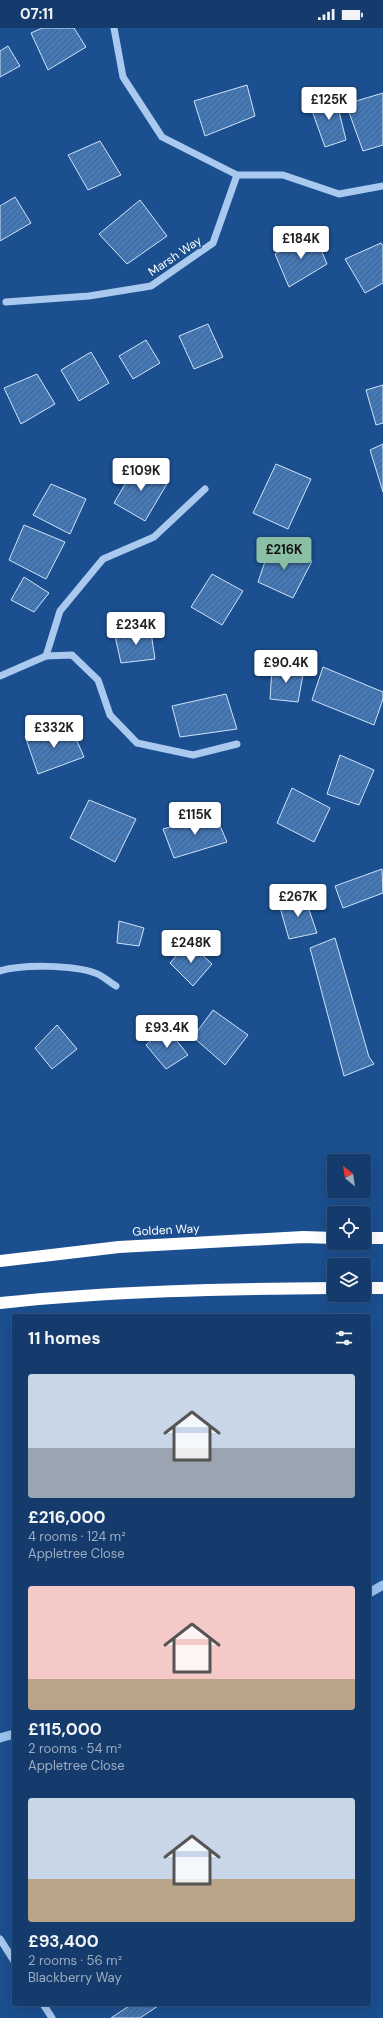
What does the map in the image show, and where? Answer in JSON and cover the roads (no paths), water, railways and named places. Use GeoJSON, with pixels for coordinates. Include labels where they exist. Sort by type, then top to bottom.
{"type":"FeatureCollection","features":[{"type":"Feature","properties":{"kind":"highway","name":"Golden Way"},"geometry":{"type":"LineString","coordinates":[[0,1261],[119,1247],[296,1238],[327,1238]]}},
{"type":"Feature","properties":{"kind":"highway"},"geometry":{"type":"LineString","coordinates":[[371,1238],[383,1238]]}},
{"type":"Feature","properties":{"kind":"highway"},"geometry":{"type":"LineString","coordinates":[[0,1303],[50,1298],[202,1290],[327,1288]]}},
{"type":"Feature","properties":{"kind":"highway"},"geometry":{"type":"LineString","coordinates":[[371,1288],[383,1288]]}},
{"type":"Feature","properties":{"kind":"street"},"geometry":{"type":"LineString","coordinates":[[114,28],[123,77],[162,137],[237,175],[283,175],[339,194],[383,186]]}},
{"type":"Feature","properties":{"kind":"street","name":"Marsh Way"},"geometry":{"type":"LineString","coordinates":[[6,302],[89,296],[151,286],[213,243],[237,175]]}},
{"type":"Feature","properties":{"kind":"street"},"geometry":{"type":"LineString","coordinates":[[46,656],[60,611],[102,559],[154,537],[204,489]]}},
{"type":"Feature","properties":{"kind":"street"},"geometry":{"type":"LineString","coordinates":[[0,676],[46,656],[72,655],[98,680],[110,715],[137,742],[193,755],[237,744]]}},
{"type":"Feature","properties":{"kind":"street"},"geometry":{"type":"LineString","coordinates":[[0,971],[49,965],[95,973],[116,986]]}},
{"type":"Feature","properties":{"kind":"street"},"geometry":{"type":"LineString","coordinates":[[0,1939],[12,1958]]}},
{"type":"Feature","properties":{"kind":"street"},"geometry":{"type":"LineString","coordinates":[[44,2006],[52,2018]]}},
{"type":"Feature","properties":{"kind":"waterway"},"geometry":{"type":"LineString","coordinates":[[371,1592],[383,1585]]}},
{"type":"Feature","properties":{"kind":"waterway"},"geometry":{"type":"LineString","coordinates":[[0,1738],[12,1735]]}}]}
